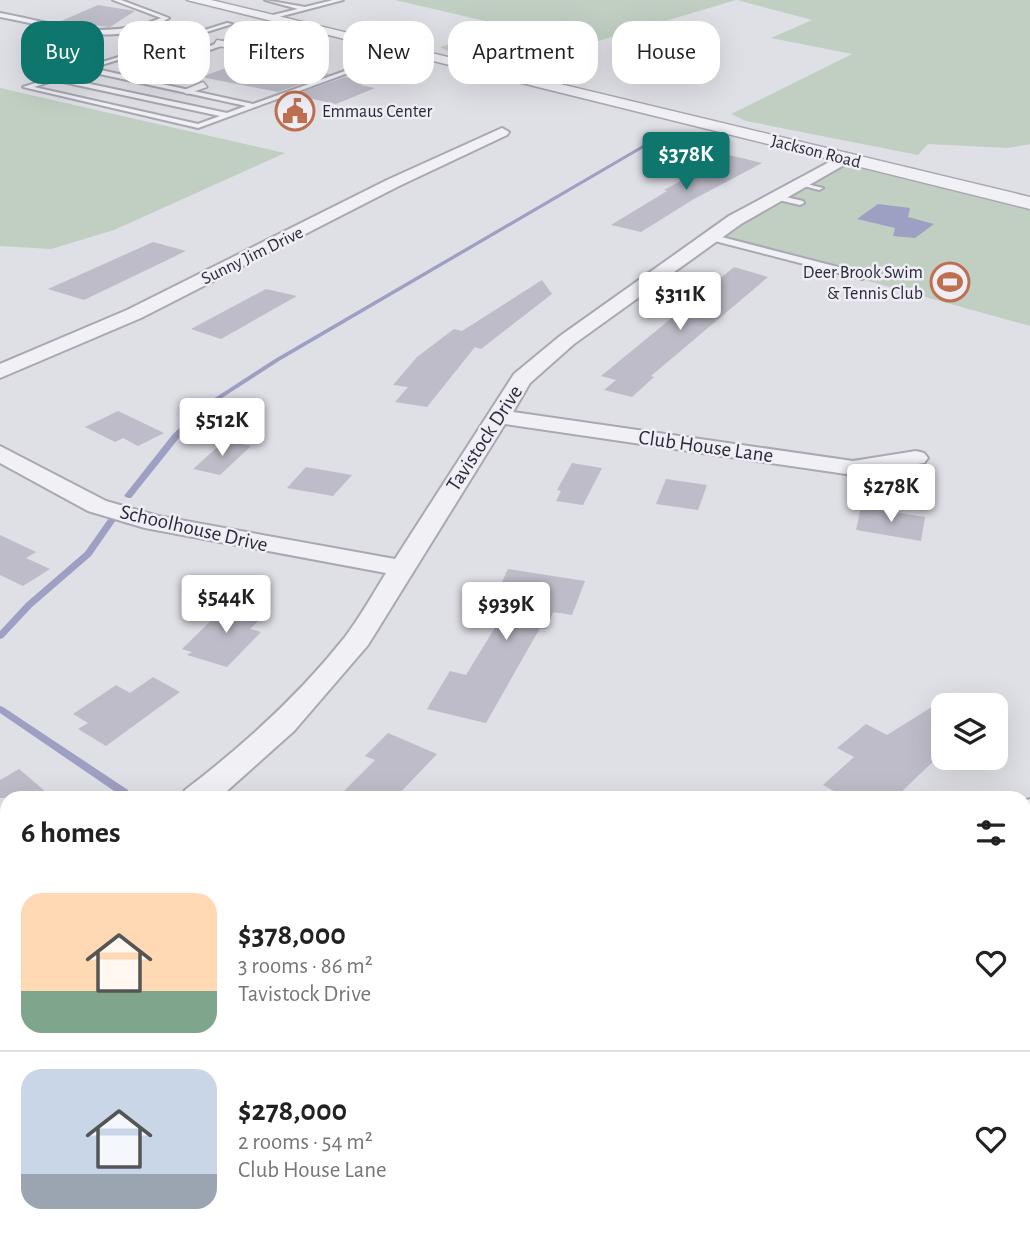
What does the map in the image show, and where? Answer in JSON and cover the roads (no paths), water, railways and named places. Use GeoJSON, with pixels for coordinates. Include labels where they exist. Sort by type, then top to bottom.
{"type":"FeatureCollection","features":[{"type":"Feature","properties":{"kind":"street","name":"Jackson Road"},"geometry":{"type":"LineString","coordinates":[[194,0],[343,36]]}},
{"type":"Feature","properties":{"kind":"street","name":"Jackson Road"},"geometry":{"type":"LineString","coordinates":[[434,58],[1030,203]]}},
{"type":"Feature","properties":{"kind":"street"},"geometry":{"type":"LineString","coordinates":[[187,91],[203,85]]}},
{"type":"Feature","properties":{"kind":"street","name":"Sunny Jim Drive"},"geometry":{"type":"LineString","coordinates":[[0,372],[134,314],[393,183],[502,132]]}},
{"type":"Feature","properties":{"kind":"street","name":"Tavistock Drive"},"geometry":{"type":"LineString","coordinates":[[205,791],[313,694],[358,639],[496,416],[522,379],[552,352],[710,237],[773,196],[805,191],[846,158]]}},
{"type":"Feature","properties":{"kind":"street","name":"Club House Lane"},"geometry":{"type":"LineString","coordinates":[[496,416],[853,468],[916,457]]}},
{"type":"Feature","properties":{"kind":"street","name":"Schoolhouse Drive"},"geometry":{"type":"LineString","coordinates":[[0,453],[97,506],[154,523],[401,568]]}},
{"type":"Feature","properties":{"kind":"lane"},"geometry":{"type":"LineString","coordinates":[[119,1],[137,0]]}},
{"type":"Feature","properties":{"kind":"lane"},"geometry":{"type":"LineString","coordinates":[[210,48],[304,9],[340,0]]}},
{"type":"Feature","properties":{"kind":"lane"},"geometry":{"type":"LineString","coordinates":[[0,15],[44,27],[99,34],[120,32],[166,18],[119,1]]}},
{"type":"Feature","properties":{"kind":"lane"},"geometry":{"type":"LineString","coordinates":[[277,20],[304,9]]}},
{"type":"Feature","properties":{"kind":"lane"},"geometry":{"type":"LineString","coordinates":[[104,63],[224,26]]}},
{"type":"Feature","properties":{"kind":"lane"},"geometry":{"type":"LineString","coordinates":[[36,84],[26,87],[198,126],[343,74]]}},
{"type":"Feature","properties":{"kind":"lane"},"geometry":{"type":"LineString","coordinates":[[84,84],[228,115]]}},
{"type":"Feature","properties":{"kind":"lane"},"geometry":{"type":"LineString","coordinates":[[155,84],[252,106]]}},
{"type":"Feature","properties":{"kind":"lane"},"geometry":{"type":"LineString","coordinates":[[710,237],[862,276]]}},
{"type":"Feature","properties":{"kind":"water"},"geometry":{"type":"Polygon","coordinates":[[[878,204],[910,208],[908,217],[934,224],[915,238],[893,236],[895,228],[857,219],[878,204]]]}},
{"type":"Feature","properties":{"kind":"waterway"},"geometry":{"type":"LineString","coordinates":[[128,496],[176,436],[209,404],[277,360],[650,143]]}},
{"type":"Feature","properties":{"kind":"waterway"},"geometry":{"type":"LineString","coordinates":[[0,636],[29,605],[88,554],[112,520]]}},
{"type":"Feature","properties":{"kind":"waterway"},"geometry":{"type":"LineString","coordinates":[[0,709],[121,791]]}},
{"type":"Feature","properties":{"kind":"place","name":"Emmaus Center"},"geometry":{"type":"Point","coordinates":[295,111]}},
{"type":"Feature","properties":{"kind":"place","name":"Deer Brook Swim & Tennis Club"},"geometry":{"type":"Point","coordinates":[950,282]}}]}
